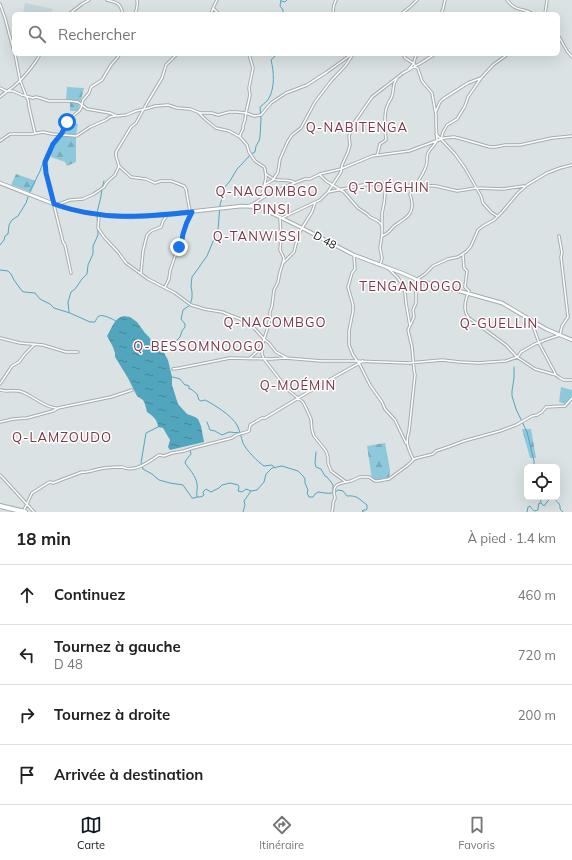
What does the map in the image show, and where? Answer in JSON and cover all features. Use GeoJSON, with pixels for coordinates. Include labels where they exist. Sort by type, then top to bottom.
{"type":"FeatureCollection","features":[{"type":"Feature","properties":{"kind":"highway"},"geometry":{"type":"LineString","coordinates":[[0,506],[24,512]]}},
{"type":"Feature","properties":{"kind":"street"},"geometry":{"type":"LineString","coordinates":[[72,12],[89,0]]}},
{"type":"Feature","properties":{"kind":"street"},"geometry":{"type":"LineString","coordinates":[[107,0],[117,3],[121,7],[122,12]]}},
{"type":"Feature","properties":{"kind":"street"},"geometry":{"type":"LineString","coordinates":[[136,12],[138,7],[137,0]]}},
{"type":"Feature","properties":{"kind":"street"},"geometry":{"type":"LineString","coordinates":[[212,12],[217,0]]}},
{"type":"Feature","properties":{"kind":"street"},"geometry":{"type":"LineString","coordinates":[[333,12],[336,0]]}},
{"type":"Feature","properties":{"kind":"street"},"geometry":{"type":"LineString","coordinates":[[404,12],[417,0]]}},
{"type":"Feature","properties":{"kind":"street"},"geometry":{"type":"LineString","coordinates":[[442,12],[445,0]]}},
{"type":"Feature","properties":{"kind":"street"},"geometry":{"type":"LineString","coordinates":[[507,0],[516,8],[530,12]]}},
{"type":"Feature","properties":{"kind":"street"},"geometry":{"type":"LineString","coordinates":[[545,12],[547,0]]}},
{"type":"Feature","properties":{"kind":"street"},"geometry":{"type":"LineString","coordinates":[[0,4],[12,45]]}},
{"type":"Feature","properties":{"kind":"street"},"geometry":{"type":"LineString","coordinates":[[213,8],[217,12]]}},
{"type":"Feature","properties":{"kind":"street"},"geometry":{"type":"LineString","coordinates":[[560,39],[572,57]]}},
{"type":"Feature","properties":{"kind":"street"},"geometry":{"type":"LineString","coordinates":[[15,56],[20,80],[28,100],[35,133]]}},
{"type":"Feature","properties":{"kind":"street"},"geometry":{"type":"LineString","coordinates":[[0,98],[20,80],[38,56]]}},
{"type":"Feature","properties":{"kind":"street"},"geometry":{"type":"LineString","coordinates":[[71,273],[55,204],[46,173],[45,162],[53,144],[61,134],[65,124],[79,111],[83,100],[89,93],[91,87],[102,80],[107,70],[118,56]]}},
{"type":"Feature","properties":{"kind":"street"},"geometry":{"type":"LineString","coordinates":[[165,287],[191,212],[186,189],[184,186],[171,181],[161,181],[155,183],[146,179],[132,177],[119,166],[116,152],[131,127],[136,123],[162,78],[166,65],[175,56]]}},
{"type":"Feature","properties":{"kind":"street"},"geometry":{"type":"LineString","coordinates":[[240,137],[250,95],[249,88],[252,68],[249,56]]}},
{"type":"Feature","properties":{"kind":"street"},"geometry":{"type":"LineString","coordinates":[[0,141],[10,134],[43,132],[76,136],[110,117],[126,115],[136,110],[154,106],[168,105],[218,115],[229,112],[246,113],[254,116],[261,114],[271,103],[286,93],[307,85],[349,56]]}},
{"type":"Feature","properties":{"kind":"street"},"geometry":{"type":"LineString","coordinates":[[264,185],[274,179],[278,172],[280,159],[288,141],[292,135],[301,128],[315,102],[325,91],[331,81],[346,65],[351,56]]}},
{"type":"Feature","properties":{"kind":"street"},"geometry":{"type":"LineString","coordinates":[[382,236],[387,234],[394,226],[408,216],[412,208],[410,194],[427,164],[428,153],[437,140],[436,111],[432,93],[422,81],[418,69],[414,63],[408,60],[405,56]]}},
{"type":"Feature","properties":{"kind":"street"},"geometry":{"type":"LineString","coordinates":[[409,70],[414,63],[416,56]]}},
{"type":"Feature","properties":{"kind":"street"},"geometry":{"type":"LineString","coordinates":[[250,358],[262,345],[268,330],[274,290],[283,264],[283,256],[280,250],[281,218],[315,203],[328,192],[341,172],[342,165],[350,145],[349,136],[354,123],[372,97],[399,76],[432,56]]}},
{"type":"Feature","properties":{"kind":"street"},"geometry":{"type":"LineString","coordinates":[[441,139],[447,124],[457,119],[472,90],[481,78],[493,65],[505,56]]}},
{"type":"Feature","properties":{"kind":"street"},"geometry":{"type":"LineString","coordinates":[[377,155],[380,144],[386,140],[384,132],[386,113],[388,104],[392,98],[393,85],[399,76]]}},
{"type":"Feature","properties":{"kind":"street"},"geometry":{"type":"LineString","coordinates":[[436,111],[438,104],[443,99],[468,83],[481,78]]}},
{"type":"Feature","properties":{"kind":"street"},"geometry":{"type":"LineString","coordinates":[[0,88],[6,91],[13,91],[33,98],[36,97],[49,101],[78,102],[81,106],[87,109],[110,113],[117,116]]}},
{"type":"Feature","properties":{"kind":"street"},"geometry":{"type":"LineString","coordinates":[[198,112],[216,128],[229,131],[240,137],[247,145],[249,152],[255,161],[264,167],[266,174],[262,198]]}},
{"type":"Feature","properties":{"kind":"street"},"geometry":{"type":"LineString","coordinates":[[436,134],[458,158],[471,178],[483,203],[491,212],[498,216]]}},
{"type":"Feature","properties":{"kind":"street"},"geometry":{"type":"LineString","coordinates":[[248,206],[281,189],[305,179],[341,169],[377,155],[409,151],[444,138],[454,137],[495,147],[525,144],[552,138],[572,136]]}},
{"type":"Feature","properties":{"kind":"street"},"geometry":{"type":"LineString","coordinates":[[407,445],[415,381],[412,347],[408,330],[414,317],[416,283],[419,278],[432,266],[463,254],[471,246],[478,230],[498,216],[526,186],[547,173],[572,165]]}},
{"type":"Feature","properties":{"kind":"street"},"geometry":{"type":"LineString","coordinates":[[55,204],[70,200],[83,199],[94,194],[104,187],[115,175],[119,166]]}},
{"type":"Feature","properties":{"kind":"street"},"geometry":{"type":"LineString","coordinates":[[266,174],[274,179],[290,180],[296,183]]}},
{"type":"Feature","properties":{"kind":"street"},"geometry":{"type":"LineString","coordinates":[[320,174],[326,181],[344,192],[358,208],[382,225]]}},
{"type":"Feature","properties":{"kind":"street","name":"D 48"},"geometry":{"type":"LineString","coordinates":[[0,183],[55,204],[82,212],[99,215],[136,217],[227,207],[259,207],[354,255],[418,280],[502,303],[530,320],[572,340]]}},
{"type":"Feature","properties":{"kind":"street"},"geometry":{"type":"LineString","coordinates":[[328,192],[367,184],[436,186],[457,191],[476,188],[503,189],[526,186]]}},
{"type":"Feature","properties":{"kind":"street"},"geometry":{"type":"LineString","coordinates":[[380,265],[382,258],[380,248],[382,236],[382,213],[386,184]]}},
{"type":"Feature","properties":{"kind":"street"},"geometry":{"type":"LineString","coordinates":[[283,264],[294,252],[298,236],[312,212],[315,203]]}},
{"type":"Feature","properties":{"kind":"street"},"geometry":{"type":"LineString","coordinates":[[141,274],[142,251],[147,235],[151,231],[161,226],[168,214]]}},
{"type":"Feature","properties":{"kind":"street"},"geometry":{"type":"LineString","coordinates":[[99,215],[98,228],[126,263],[148,279],[175,293],[191,305],[236,316],[254,328],[276,352],[289,359]]}},
{"type":"Feature","properties":{"kind":"street"},"geometry":{"type":"LineString","coordinates":[[173,369],[230,358],[358,362],[413,362],[442,360],[478,363],[506,361],[518,357],[521,352],[560,335],[562,326],[568,317],[559,236]]}},
{"type":"Feature","properties":{"kind":"street"},"geometry":{"type":"LineString","coordinates":[[463,254],[464,268],[467,271],[465,287],[469,290],[465,303],[466,315],[535,369],[556,375],[564,380],[572,380]]}},
{"type":"Feature","properties":{"kind":"street"},"geometry":{"type":"LineString","coordinates":[[354,255],[355,270],[352,273],[348,285],[353,311],[348,330],[351,349],[370,385],[395,420],[414,460]]}},
{"type":"Feature","properties":{"kind":"street"},"geometry":{"type":"LineString","coordinates":[[388,268],[398,278],[403,286],[410,326]]}},
{"type":"Feature","properties":{"kind":"street"},"geometry":{"type":"LineString","coordinates":[[530,320],[539,343],[556,375]]}},
{"type":"Feature","properties":{"kind":"street"},"geometry":{"type":"LineString","coordinates":[[0,338],[17,343],[44,345],[66,352],[78,352]]}},
{"type":"Feature","properties":{"kind":"street"},"geometry":{"type":"LineString","coordinates":[[0,384],[12,366],[19,362],[34,345]]}},
{"type":"Feature","properties":{"kind":"street"},"geometry":{"type":"LineString","coordinates":[[262,345],[262,354],[264,359],[288,390],[303,402],[311,419],[314,436],[326,451],[331,471],[346,482]]}},
{"type":"Feature","properties":{"kind":"street"},"geometry":{"type":"LineString","coordinates":[[24,512],[32,494],[50,482],[53,483],[82,472],[86,473],[102,468],[133,468],[142,465],[159,455],[164,456],[184,451],[232,438],[235,435],[249,431],[250,425],[262,418],[265,418],[358,362]]}},
{"type":"Feature","properties":{"kind":"street"},"geometry":{"type":"LineString","coordinates":[[0,390],[5,392],[18,391],[50,407],[56,408],[112,397],[132,390]]}},
{"type":"Feature","properties":{"kind":"street"},"geometry":{"type":"LineString","coordinates":[[332,512],[335,498],[335,487],[338,484],[360,477],[369,477],[378,481],[389,479],[417,458],[433,454],[436,451],[464,441],[516,425],[532,416],[537,415],[546,407],[563,407],[572,398]]}},
{"type":"Feature","properties":{"kind":"street"},"geometry":{"type":"LineString","coordinates":[[0,422],[27,418],[53,411],[56,408]]}},
{"type":"Feature","properties":{"kind":"street"},"geometry":{"type":"LineString","coordinates":[[0,475],[34,512]]}},
{"type":"Feature","properties":{"kind":"shaded area"},"geometry":{"type":"Polygon","coordinates":[[[25,3],[53,9],[52,12],[23,12],[25,3]]]}},
{"type":"Feature","properties":{"kind":"green space"},"geometry":{"type":"Polygon","coordinates":[[[67,87],[84,88],[78,111],[70,111],[70,101],[66,100],[67,87]]]}},
{"type":"Feature","properties":{"kind":"green space"},"geometry":{"type":"Polygon","coordinates":[[[67,122],[78,124],[76,136],[76,162],[67,166],[65,162],[51,157],[50,150],[62,133],[67,122]]]}},
{"type":"Feature","properties":{"kind":"green space"},"geometry":{"type":"Polygon","coordinates":[[[16,174],[36,181],[31,192],[11,185],[16,174]]]}},
{"type":"Feature","properties":{"kind":"green space"},"geometry":{"type":"Polygon","coordinates":[[[561,387],[572,390],[569,405],[559,402],[561,387]]]}},
{"type":"Feature","properties":{"kind":"green space"},"geometry":{"type":"Polygon","coordinates":[[[522,429],[531,429],[536,458],[530,458],[522,429]]]}},
{"type":"Feature","properties":{"kind":"green space"},"geometry":{"type":"Polygon","coordinates":[[[385,443],[390,470],[389,479],[376,481],[372,479],[367,446],[385,443]]]}},
{"type":"Feature","properties":{"kind":"water"},"geometry":{"type":"Polygon","coordinates":[[[124,316],[130,317],[137,322],[155,346],[163,351],[168,360],[172,377],[172,385],[178,404],[187,414],[198,419],[204,442],[170,450],[168,447],[170,440],[163,428],[158,427],[156,420],[147,412],[143,400],[137,396],[115,357],[113,347],[107,336],[116,321],[124,316]]]}},
{"type":"Feature","properties":{"kind":"waterway"},"geometry":{"type":"LineString","coordinates":[[281,0],[280,6],[283,12]]}},
{"type":"Feature","properties":{"kind":"waterway"},"geometry":{"type":"LineString","coordinates":[[281,1],[285,2],[287,0]]}},
{"type":"Feature","properties":{"kind":"waterway"},"geometry":{"type":"LineString","coordinates":[[163,353],[172,347],[180,337],[185,327],[185,324],[181,319],[183,310],[190,305],[192,298],[192,277],[207,256],[218,230],[220,205],[224,188],[237,169],[251,154],[255,152],[260,137],[260,107],[266,102],[271,94],[273,84],[273,69],[271,60],[275,56]]}},
{"type":"Feature","properties":{"kind":"waterway"},"geometry":{"type":"LineString","coordinates":[[0,245],[5,236],[8,234],[9,225],[12,220],[18,216],[26,203],[45,158],[50,154],[49,149]]}},
{"type":"Feature","properties":{"kind":"waterway"},"geometry":{"type":"LineString","coordinates":[[69,312],[68,302],[71,292],[87,274],[88,265],[93,254],[93,246],[98,235],[97,213],[104,181]]}},
{"type":"Feature","properties":{"kind":"waterway"},"geometry":{"type":"LineString","coordinates":[[0,270],[8,271],[22,291],[35,293],[40,299],[50,304],[54,308],[90,322],[95,322],[99,316],[108,317],[116,321]]}},
{"type":"Feature","properties":{"kind":"waterway"},"geometry":{"type":"LineString","coordinates":[[514,367],[512,396],[516,409],[527,432],[534,464]]}},
{"type":"Feature","properties":{"kind":"waterway"},"geometry":{"type":"LineString","coordinates":[[172,377],[180,379],[185,385],[189,386],[189,389],[197,394],[199,400],[205,400],[227,414],[237,425],[243,443],[249,452],[264,466],[272,465],[275,468]]}},
{"type":"Feature","properties":{"kind":"waterway"},"geometry":{"type":"LineString","coordinates":[[207,422],[210,430],[222,435],[229,432],[240,433]]}},
{"type":"Feature","properties":{"kind":"waterway"},"geometry":{"type":"LineString","coordinates":[[158,427],[146,433],[141,463],[143,469],[159,480],[183,485],[192,498],[197,497]]}},
{"type":"Feature","properties":{"kind":"waterway"},"geometry":{"type":"LineString","coordinates":[[190,450],[191,454],[185,463],[194,475],[197,486],[197,497],[204,495],[203,492],[206,489],[211,492],[222,485],[230,483],[238,485],[238,491],[242,492],[246,489],[251,491],[257,490],[264,482],[266,474],[272,468],[282,466],[298,471],[303,476],[309,497],[313,497],[318,492],[333,493],[338,490],[343,491],[347,496],[356,497],[367,505],[367,509],[362,511],[364,512]]}},
{"type":"Feature","properties":{"kind":"waterway"},"geometry":{"type":"LineString","coordinates":[[316,452],[316,467],[321,469],[331,482],[333,485],[333,492]]}},
{"type":"Feature","properties":{"kind":"waterway"},"geometry":{"type":"LineString","coordinates":[[243,512],[245,505],[244,501],[251,491]]}},
{"type":"Feature","properties":{"kind":"waterway"},"geometry":{"type":"LineString","coordinates":[[527,512],[528,507],[530,506],[534,511],[538,510],[539,503],[544,506],[551,497],[554,498],[560,505],[560,509],[563,512]]}},
{"type":"Feature","properties":{"kind":"district","name":"Q-NABITENGA"},"geometry":{"type":"Point","coordinates":[357,127]}},
{"type":"Feature","properties":{"kind":"district","name":"Q-TOÉGHIN"},"geometry":{"type":"Point","coordinates":[389,187]}},
{"type":"Feature","properties":{"kind":"district","name":"Q-NACOMBGO"},"geometry":{"type":"Point","coordinates":[267,191]}},
{"type":"Feature","properties":{"kind":"district","name":"PINSI"},"geometry":{"type":"Point","coordinates":[272,209]}},
{"type":"Feature","properties":{"kind":"district","name":"Q-TANWISSI"},"geometry":{"type":"Point","coordinates":[257,236]}},
{"type":"Feature","properties":{"kind":"district","name":"TENGANDOGO"},"geometry":{"type":"Point","coordinates":[411,286]}},
{"type":"Feature","properties":{"kind":"district","name":"Q-NACOMBGO"},"geometry":{"type":"Point","coordinates":[275,322]}},
{"type":"Feature","properties":{"kind":"district","name":"Q-GUELLIN"},"geometry":{"type":"Point","coordinates":[499,323]}},
{"type":"Feature","properties":{"kind":"district","name":"Q-BESSOMNOOGO"},"geometry":{"type":"Point","coordinates":[199,346]}},
{"type":"Feature","properties":{"kind":"district","name":"Q-MOÉMIN"},"geometry":{"type":"Point","coordinates":[298,385]}},
{"type":"Feature","properties":{"kind":"district","name":"Q-LAMZOUDO"},"geometry":{"type":"Point","coordinates":[62,437]}},
{"type":"Feature","properties":{"kind":"route"},"geometry":{"type":"LineString","coordinates":[[67,122],[62,133],[53,144],[45,162],[46,173],[54,204],[82,212],[131,217],[192,212],[187,221],[179,247]]}}]}
